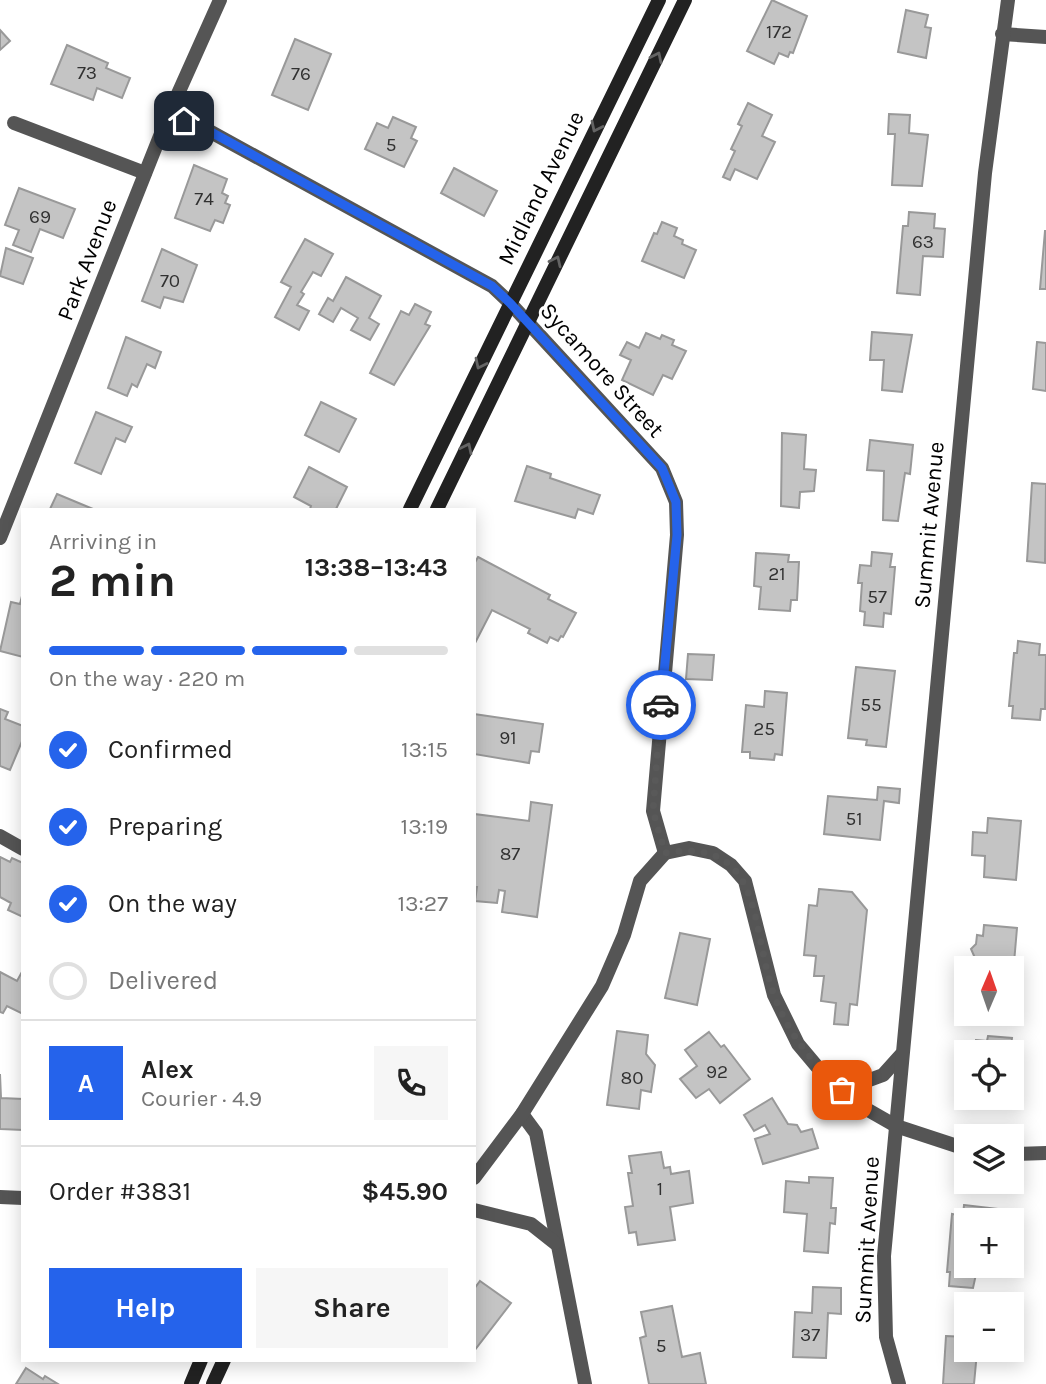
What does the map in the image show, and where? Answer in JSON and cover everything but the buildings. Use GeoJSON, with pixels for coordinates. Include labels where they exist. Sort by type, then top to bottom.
{"type":"FeatureCollection","features":[{"type":"Feature","properties":{"kind":"street","name":"Park Avenue"},"geometry":{"type":"LineString","coordinates":[[0,538],[168,116],[220,0]]}},
{"type":"Feature","properties":{"kind":"street","name":"Midland Avenue"},"geometry":{"type":"LineString","coordinates":[[410,508],[659,0]]}},
{"type":"Feature","properties":{"kind":"street","name":"Midland Avenue"},"geometry":{"type":"LineString","coordinates":[[437,508],[685,0]]}},
{"type":"Feature","properties":{"kind":"street","name":"Summit Avenue"},"geometry":{"type":"LineString","coordinates":[[899,1384],[886,1337],[883,1293],[901,1055],[985,173],[1008,0]]}},
{"type":"Feature","properties":{"kind":"street"},"geometry":{"type":"LineString","coordinates":[[1002,34],[1046,37]]}},
{"type":"Feature","properties":{"kind":"street","name":"Sycamore Street"},"geometry":{"type":"LineString","coordinates":[[168,116],[212,133],[492,286],[662,468],[676,502],[677,535],[653,811],[665,853]]}},
{"type":"Feature","properties":{"kind":"street"},"geometry":{"type":"LineString","coordinates":[[14,123],[145,173]]}},
{"type":"Feature","properties":{"kind":"street"},"geometry":{"type":"LineString","coordinates":[[0,836],[21,848]]}},
{"type":"Feature","properties":{"kind":"street"},"geometry":{"type":"LineString","coordinates":[[476,1175],[522,1114],[601,986],[624,935],[640,881],[665,853],[689,849],[713,853],[732,865],[745,881],[774,995],[784,1020],[805,1052],[842,1090],[896,1126],[954,1145]]}},
{"type":"Feature","properties":{"kind":"street"},"geometry":{"type":"LineString","coordinates":[[842,1090],[883,1075],[901,1055]]}},
{"type":"Feature","properties":{"kind":"street"},"geometry":{"type":"LineString","coordinates":[[522,1114],[536,1133],[555,1243],[568,1288],[585,1384]]}},
{"type":"Feature","properties":{"kind":"street"},"geometry":{"type":"LineString","coordinates":[[1024,1154],[1046,1153]]}},
{"type":"Feature","properties":{"kind":"street"},"geometry":{"type":"LineString","coordinates":[[0,1197],[21,1198]]}},
{"type":"Feature","properties":{"kind":"street"},"geometry":{"type":"LineString","coordinates":[[476,1210],[531,1224],[555,1243]]}},
{"type":"Feature","properties":{"kind":"street"},"geometry":{"type":"LineString","coordinates":[[191,1384],[200,1362]]}},
{"type":"Feature","properties":{"kind":"street"},"geometry":{"type":"LineString","coordinates":[[213,1384],[223,1362]]}},
{"type":"Feature","properties":{"kind":"way so far"},"geometry":{"type":"LineString","coordinates":[[661,705],[653,811],[665,853],[689,849],[713,853],[732,865],[745,881],[759,942],[784,1020],[798,1044],[819,1069],[842,1090]]}},
{"type":"Feature","properties":{"kind":"route"},"geometry":{"type":"LineString","coordinates":[[184,121],[200,126],[492,286],[662,468],[676,502],[677,535],[661,705]]}}]}
